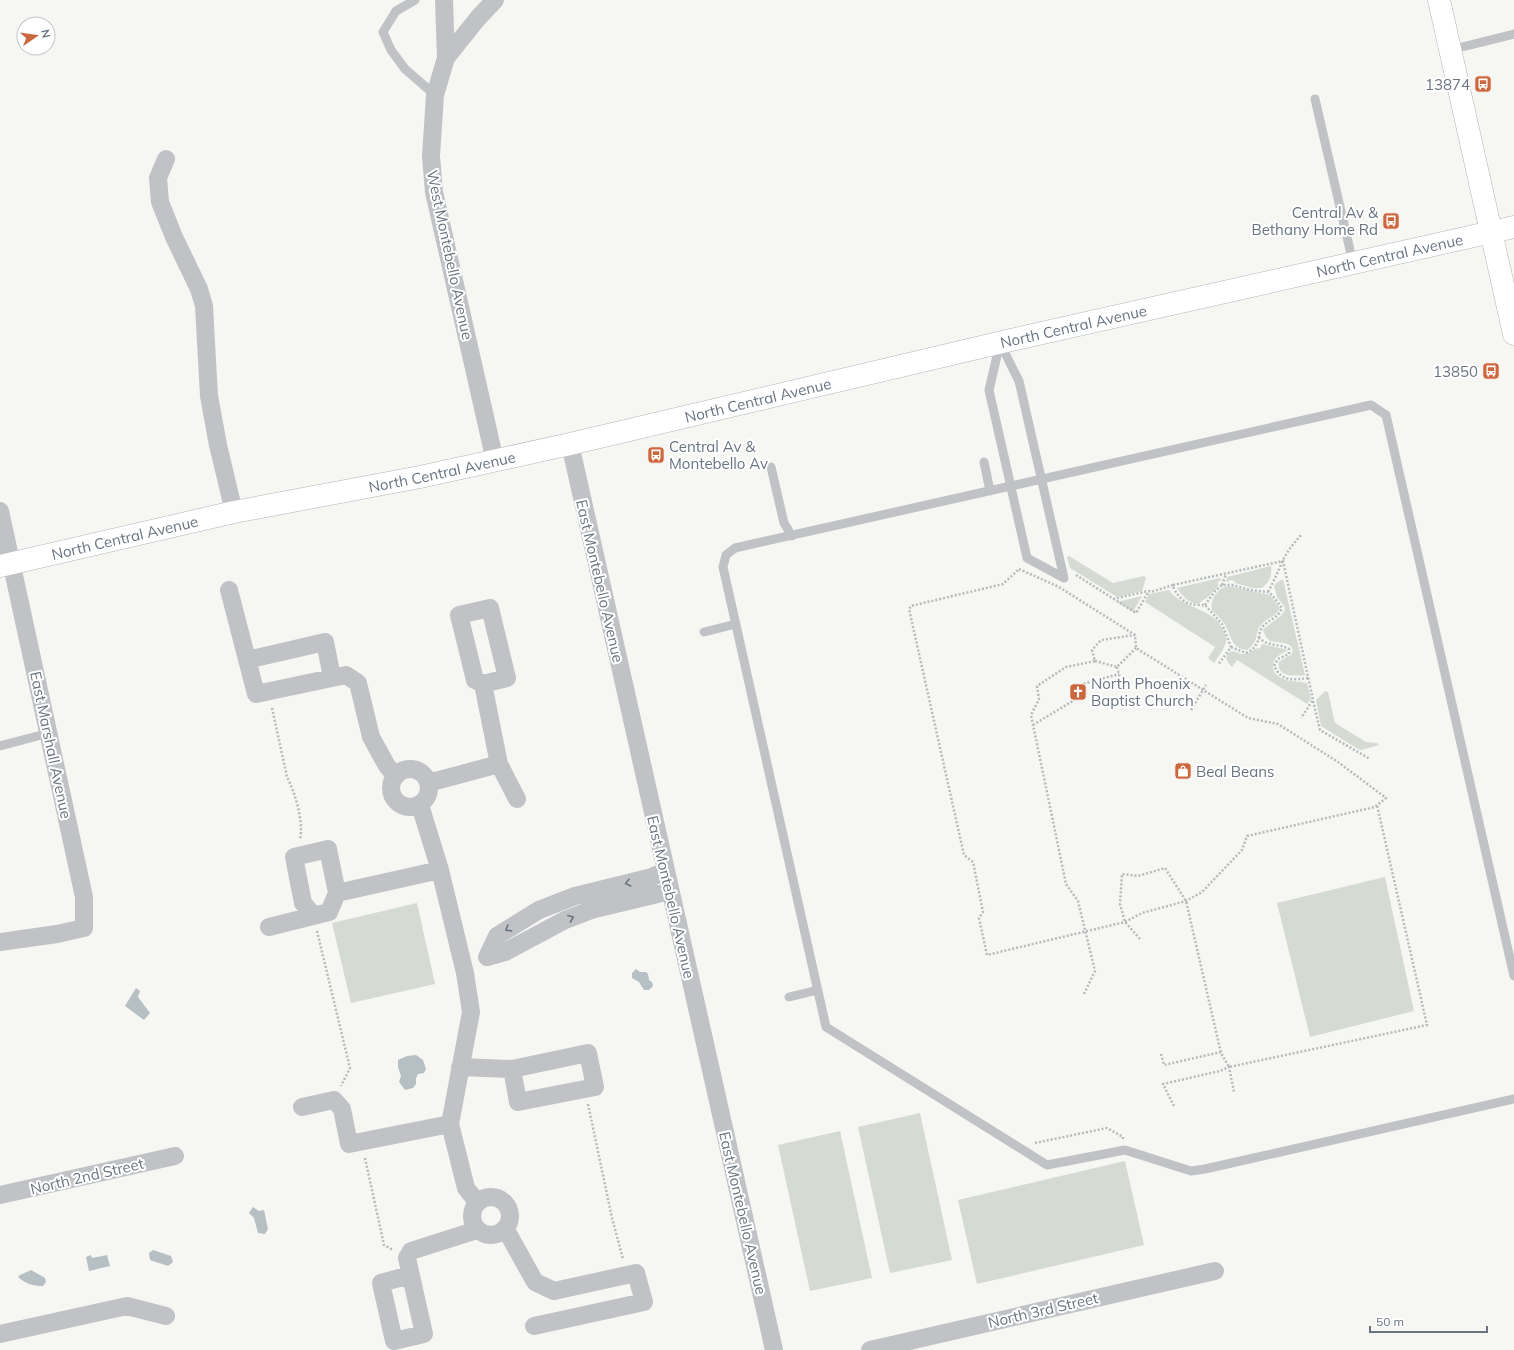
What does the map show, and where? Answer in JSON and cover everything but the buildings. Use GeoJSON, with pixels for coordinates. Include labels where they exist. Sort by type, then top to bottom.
{"type":"FeatureCollection","features":[{"type":"Feature","properties":{"kind":"main road"},"geometry":{"type":"LineString","coordinates":[[1439,0],[1514,334]]}},
{"type":"Feature","properties":{"kind":"main road","name":"North Central Avenue"},"geometry":{"type":"LineString","coordinates":[[6,565],[234,512],[385,484],[495,461],[1000,343],[1514,226]]}},
{"type":"Feature","properties":{"kind":"street","name":"West Montebello Avenue"},"geometry":{"type":"LineString","coordinates":[[444,0],[446,58],[436,95],[431,156],[434,192],[495,461]]}},
{"type":"Feature","properties":{"kind":"street"},"geometry":{"type":"LineString","coordinates":[[446,58],[478,18],[495,0]]}},
{"type":"Feature","properties":{"kind":"street"},"geometry":{"type":"LineString","coordinates":[[166,159],[158,178],[160,202],[174,237],[199,289],[204,306],[209,396],[218,445],[234,512]]}},
{"type":"Feature","properties":{"kind":"street","name":"East Montebello Avenue"},"geometry":{"type":"LineString","coordinates":[[570,444],[774,1350]]}},
{"type":"Feature","properties":{"kind":"street","name":"East Marshall Avenue"},"geometry":{"type":"LineString","coordinates":[[0,511],[6,565],[49,733],[84,897],[84,928],[57,934],[0,942]]}},
{"type":"Feature","properties":{"kind":"street"},"geometry":{"type":"LineString","coordinates":[[229,590],[256,694],[346,675],[358,682],[371,737],[387,766],[396,776]]}},
{"type":"Feature","properties":{"kind":"street"},"geometry":{"type":"LineString","coordinates":[[247,660],[325,642],[332,677]]}},
{"type":"Feature","properties":{"kind":"street"},"geometry":{"type":"LineString","coordinates":[[483,684],[499,764],[518,799]]}},
{"type":"Feature","properties":{"kind":"street"},"geometry":{"type":"LineString","coordinates":[[428,783],[499,764]]}},
{"type":"Feature","properties":{"kind":"street"},"geometry":{"type":"LineString","coordinates":[[404,770],[416,770],[421,773],[428,783],[428,795],[420,805],[414,807],[401,806],[396,802],[391,790],[396,776],[404,770]]}},
{"type":"Feature","properties":{"kind":"street"},"geometry":{"type":"LineString","coordinates":[[420,805],[440,870],[465,973],[471,1012],[450,1124],[466,1188],[477,1202]]}},
{"type":"Feature","properties":{"kind":"street"},"geometry":{"type":"LineString","coordinates":[[269,927],[328,912],[337,893],[328,849],[294,857],[303,903],[313,915]]}},
{"type":"Feature","properties":{"kind":"street"},"geometry":{"type":"LineString","coordinates":[[337,893],[440,870]]}},
{"type":"Feature","properties":{"kind":"street"},"geometry":{"type":"LineString","coordinates":[[487,957],[496,936],[539,910],[575,896],[652,877],[665,871]]}},
{"type":"Feature","properties":{"kind":"street"},"geometry":{"type":"LineString","coordinates":[[465,973],[487,957],[506,952],[565,920],[591,910],[670,891]]}},
{"type":"Feature","properties":{"kind":"street"},"geometry":{"type":"LineString","coordinates":[[460,1067],[512,1069],[588,1053],[595,1087],[518,1102],[512,1069]]}},
{"type":"Feature","properties":{"kind":"street"},"geometry":{"type":"LineString","coordinates":[[302,1107],[334,1100],[342,1109],[350,1144],[450,1124]]}},
{"type":"Feature","properties":{"kind":"street","name":"North 2nd Street"},"geometry":{"type":"LineString","coordinates":[[0,1195],[175,1156]]}},
{"type":"Feature","properties":{"kind":"street"},"geometry":{"type":"LineString","coordinates":[[488,1197],[501,1199],[509,1210],[508,1222],[505,1228],[500,1232],[488,1235],[478,1230],[474,1225],[472,1213],[477,1202],[482,1198],[488,1197]]}},
{"type":"Feature","properties":{"kind":"street"},"geometry":{"type":"LineString","coordinates":[[505,1228],[535,1282],[554,1291],[636,1273],[644,1302],[534,1326]]}},
{"type":"Feature","properties":{"kind":"street"},"geometry":{"type":"LineString","coordinates":[[408,1266],[411,1251],[478,1230]]}},
{"type":"Feature","properties":{"kind":"street","name":"North 3rd Street"},"geometry":{"type":"LineString","coordinates":[[870,1350],[1215,1271]]}},
{"type":"Feature","properties":{"kind":"street"},"geometry":{"type":"LineString","coordinates":[[554,1291],[561,1320]]}},
{"type":"Feature","properties":{"kind":"street"},"geometry":{"type":"LineString","coordinates":[[0,1334],[127,1306],[166,1316]]}},
{"type":"Feature","properties":{"kind":"lane"},"geometry":{"type":"LineString","coordinates":[[415,0],[396,11],[383,32],[391,50],[405,69],[436,95]]}},
{"type":"Feature","properties":{"kind":"lane"},"geometry":{"type":"LineString","coordinates":[[1450,50],[1514,34]]}},
{"type":"Feature","properties":{"kind":"lane"},"geometry":{"type":"LineString","coordinates":[[1315,98],[1353,263]]}},
{"type":"Feature","properties":{"kind":"lane"},"geometry":{"type":"LineString","coordinates":[[1000,343],[1019,381],[1064,578],[1028,558],[988,390],[1000,343]]}},
{"type":"Feature","properties":{"kind":"lane"},"geometry":{"type":"LineString","coordinates":[[1514,976],[1386,415],[1371,405],[735,548],[726,555],[723,567],[826,1027],[1047,1165],[1125,1150],[1191,1171],[1205,1170],[1514,1099]]}},
{"type":"Feature","properties":{"kind":"lane"},"geometry":{"type":"LineString","coordinates":[[984,462],[990,491]]}},
{"type":"Feature","properties":{"kind":"lane"},"geometry":{"type":"LineString","coordinates":[[771,467],[784,523],[792,536]]}},
{"type":"Feature","properties":{"kind":"lane"},"geometry":{"type":"LineString","coordinates":[[704,632],[736,624]]}},
{"type":"Feature","properties":{"kind":"lane"},"geometry":{"type":"LineString","coordinates":[[0,746],[49,733]]}},
{"type":"Feature","properties":{"kind":"lane"},"geometry":{"type":"LineString","coordinates":[[789,997],[818,990]]}},
{"type":"Feature","properties":{"kind":"path"},"geometry":{"type":"LineString","coordinates":[[1268,592],[1292,545],[1302,534]]}},
{"type":"Feature","properties":{"kind":"path"},"geometry":{"type":"LineString","coordinates":[[1113,599],[1149,591],[1151,592],[1283,561]]}},
{"type":"Feature","properties":{"kind":"path"},"geometry":{"type":"LineString","coordinates":[[1283,561],[1320,730],[1370,759]]}},
{"type":"Feature","properties":{"kind":"path"},"geometry":{"type":"LineString","coordinates":[[1061,566],[1136,613],[1149,591]]}},
{"type":"Feature","properties":{"kind":"path"},"geometry":{"type":"LineString","coordinates":[[1136,635],[1059,587],[1019,569],[1004,584],[911,606],[909,609],[964,855],[973,862],[983,912],[979,918],[987,955],[1126,922],[1142,913],[1186,901],[1202,892],[1242,850],[1247,836],[1375,807],[1386,798],[1338,762],[1278,724],[1248,718],[1204,689],[1136,648]]}},
{"type":"Feature","properties":{"kind":"path"},"geometry":{"type":"LineString","coordinates":[[1222,586],[1226,574]]}},
{"type":"Feature","properties":{"kind":"path"},"geometry":{"type":"LineString","coordinates":[[1173,586],[1178,595],[1190,604],[1205,605],[1222,624],[1231,647],[1246,653],[1252,650],[1258,643],[1260,631],[1263,625],[1278,615],[1282,608],[1268,592],[1250,590],[1232,585],[1222,586],[1215,591],[1205,605]]}},
{"type":"Feature","properties":{"kind":"path"},"geometry":{"type":"LineString","coordinates":[[1117,667],[1136,648],[1136,635]]}},
{"type":"Feature","properties":{"kind":"path"},"geometry":{"type":"LineString","coordinates":[[1095,661],[1092,650],[1101,640],[1136,635]]}},
{"type":"Feature","properties":{"kind":"path"},"geometry":{"type":"LineString","coordinates":[[1259,638],[1265,643],[1283,646],[1289,649],[1289,654],[1278,659],[1274,666],[1278,674],[1285,678],[1309,678]]}},
{"type":"Feature","properties":{"kind":"path"},"geometry":{"type":"LineString","coordinates":[[1218,665],[1231,647]]}},
{"type":"Feature","properties":{"kind":"path"},"geometry":{"type":"LineString","coordinates":[[1084,994],[1095,971],[1078,901],[1066,884],[1031,715],[1039,699],[1037,686],[1066,667],[1095,661],[1117,667]]}},
{"type":"Feature","properties":{"kind":"path"},"geometry":{"type":"LineString","coordinates":[[1117,667],[1123,690]]}},
{"type":"Feature","properties":{"kind":"path"},"geometry":{"type":"LineString","coordinates":[[1033,725],[1086,693],[1083,684],[1119,674]]}},
{"type":"Feature","properties":{"kind":"path"},"geometry":{"type":"LineString","coordinates":[[1191,710],[1206,685]]}},
{"type":"Feature","properties":{"kind":"path"},"geometry":{"type":"LineString","coordinates":[[269,692],[287,777],[292,787],[302,830],[297,856]]}},
{"type":"Feature","properties":{"kind":"path"},"geometry":{"type":"LineString","coordinates":[[1301,718],[1313,700]]}},
{"type":"Feature","properties":{"kind":"path"},"geometry":{"type":"LineString","coordinates":[[1174,1106],[1163,1084],[1220,1071],[1229,1067],[1427,1025],[1377,805]]}},
{"type":"Feature","properties":{"kind":"path"},"geometry":{"type":"LineString","coordinates":[[1140,939],[1126,922],[1120,904],[1122,874],[1138,876],[1165,868],[1186,901],[1221,1052],[1229,1067],[1234,1092]]}},
{"type":"Feature","properties":{"kind":"path"},"geometry":{"type":"LineString","coordinates":[[313,915],[350,1068],[334,1100]]}},
{"type":"Feature","properties":{"kind":"path"},"geometry":{"type":"LineString","coordinates":[[1161,1054],[1164,1065],[1221,1052]]}},
{"type":"Feature","properties":{"kind":"path"},"geometry":{"type":"LineString","coordinates":[[584,1089],[612,1218],[627,1275]]}},
{"type":"Feature","properties":{"kind":"path"},"geometry":{"type":"LineString","coordinates":[[1024,1150],[1028,1145],[1107,1128],[1123,1136],[1125,1150]]}},
{"type":"Feature","properties":{"kind":"path"},"geometry":{"type":"LineString","coordinates":[[362,1142],[384,1245],[408,1266]]}},
{"type":"Feature","properties":{"kind":"shaded area"},"geometry":{"type":"Polygon","coordinates":[[[1069,556],[1113,583],[1144,576],[1146,578],[1142,591],[1117,597],[1070,568],[1067,557],[1069,556]]]}},
{"type":"Feature","properties":{"kind":"shaded area"},"geometry":{"type":"Polygon","coordinates":[[[1271,566],[1270,578],[1262,588],[1253,588],[1235,583],[1235,581],[1231,580],[1226,582],[1227,577],[1271,566]]]}},
{"type":"Feature","properties":{"kind":"shaded area"},"geometry":{"type":"Polygon","coordinates":[[[1220,578],[1221,580],[1218,582],[1218,586],[1209,596],[1198,604],[1186,599],[1177,588],[1220,578]]]}},
{"type":"Feature","properties":{"kind":"shaded area"},"geometry":{"type":"Polygon","coordinates":[[[1283,579],[1305,675],[1292,676],[1282,672],[1279,662],[1292,654],[1293,650],[1286,643],[1270,641],[1266,637],[1263,630],[1285,610],[1284,606],[1277,597],[1274,586],[1283,579]]]}},
{"type":"Feature","properties":{"kind":"shaded area"},"geometry":{"type":"Polygon","coordinates":[[[1228,586],[1270,595],[1280,608],[1261,625],[1254,643],[1247,650],[1241,649],[1234,643],[1226,626],[1212,610],[1212,602],[1215,595],[1221,589],[1228,586]]]}},
{"type":"Feature","properties":{"kind":"shaded area"},"geometry":{"type":"Polygon","coordinates":[[[1169,590],[1175,597],[1206,613],[1220,624],[1226,641],[1223,650],[1214,663],[1208,658],[1215,647],[1145,602],[1149,594],[1169,590]]]}},
{"type":"Feature","properties":{"kind":"shaded area"},"geometry":{"type":"Polygon","coordinates":[[[1142,596],[1133,612],[1117,602],[1142,596]]]}},
{"type":"Feature","properties":{"kind":"shaded area"},"geometry":{"type":"Polygon","coordinates":[[[1262,644],[1288,650],[1275,659],[1273,662],[1273,669],[1278,676],[1283,679],[1307,683],[1311,699],[1307,704],[1237,660],[1232,667],[1226,658],[1229,652],[1234,651],[1245,654],[1260,648],[1262,644]]]}},
{"type":"Feature","properties":{"kind":"shaded area"},"geometry":{"type":"Polygon","coordinates":[[[1325,691],[1328,692],[1335,723],[1366,742],[1377,743],[1379,745],[1361,750],[1321,726],[1316,700],[1325,691]]]}},
{"type":"Feature","properties":{"kind":"shaded area"},"geometry":{"type":"Polygon","coordinates":[[[1385,877],[1414,1011],[1310,1037],[1277,903],[1385,877]]]}},
{"type":"Feature","properties":{"kind":"shaded area"},"geometry":{"type":"Polygon","coordinates":[[[417,903],[435,984],[351,1003],[332,923],[417,903]]]}},
{"type":"Feature","properties":{"kind":"shaded area"},"geometry":{"type":"Polygon","coordinates":[[[636,969],[640,972],[646,972],[648,974],[649,980],[652,982],[653,986],[649,990],[644,990],[639,982],[632,978],[632,973],[636,969]]]}},
{"type":"Feature","properties":{"kind":"shaded area"},"geometry":{"type":"Polygon","coordinates":[[[136,988],[140,991],[138,997],[150,1013],[144,1020],[125,1006],[136,988]]]}},
{"type":"Feature","properties":{"kind":"shaded area"},"geometry":{"type":"Polygon","coordinates":[[[416,1055],[423,1060],[426,1069],[424,1073],[418,1074],[416,1084],[413,1088],[405,1090],[399,1082],[401,1076],[398,1067],[398,1060],[407,1056],[416,1055]]]}},
{"type":"Feature","properties":{"kind":"shaded area"},"geometry":{"type":"Polygon","coordinates":[[[920,1113],[952,1260],[890,1273],[858,1127],[920,1113]]]}},
{"type":"Feature","properties":{"kind":"shaded area"},"geometry":{"type":"Polygon","coordinates":[[[840,1131],[872,1278],[810,1291],[778,1145],[840,1131]]]}},
{"type":"Feature","properties":{"kind":"shaded area"},"geometry":{"type":"Polygon","coordinates":[[[1125,1161],[1144,1245],[977,1284],[958,1200],[1125,1161]]]}},
{"type":"Feature","properties":{"kind":"shaded area"},"geometry":{"type":"Polygon","coordinates":[[[253,1207],[259,1211],[264,1210],[268,1229],[265,1234],[258,1233],[254,1218],[249,1213],[253,1207]]]}},
{"type":"Feature","properties":{"kind":"shaded area"},"geometry":{"type":"Polygon","coordinates":[[[153,1250],[171,1256],[173,1262],[168,1266],[150,1260],[149,1253],[153,1250]]]}},
{"type":"Feature","properties":{"kind":"shaded area"},"geometry":{"type":"Polygon","coordinates":[[[91,1255],[92,1258],[107,1255],[110,1266],[89,1271],[86,1257],[91,1255]]]}},
{"type":"Feature","properties":{"kind":"shaded area"},"geometry":{"type":"Polygon","coordinates":[[[31,1270],[45,1278],[46,1282],[43,1286],[30,1284],[18,1277],[31,1270]]]}},
{"type":"Feature","properties":{"kind":"place","name":"13874"},"geometry":{"type":"Point","coordinates":[1483,84]}},
{"type":"Feature","properties":{"kind":"place","name":"Central Av & Bethany Home Rd"},"geometry":{"type":"Point","coordinates":[1391,221]}},
{"type":"Feature","properties":{"kind":"place","name":"13850"},"geometry":{"type":"Point","coordinates":[1491,371]}},
{"type":"Feature","properties":{"kind":"place","name":"Central Av & Montebello Av"},"geometry":{"type":"Point","coordinates":[656,455]}},
{"type":"Feature","properties":{"kind":"place","name":"North Phoenix Baptist Church"},"geometry":{"type":"Point","coordinates":[1078,692]}},
{"type":"Feature","properties":{"kind":"place","name":"Beal Beans"},"geometry":{"type":"Point","coordinates":[1183,771]}}]}
